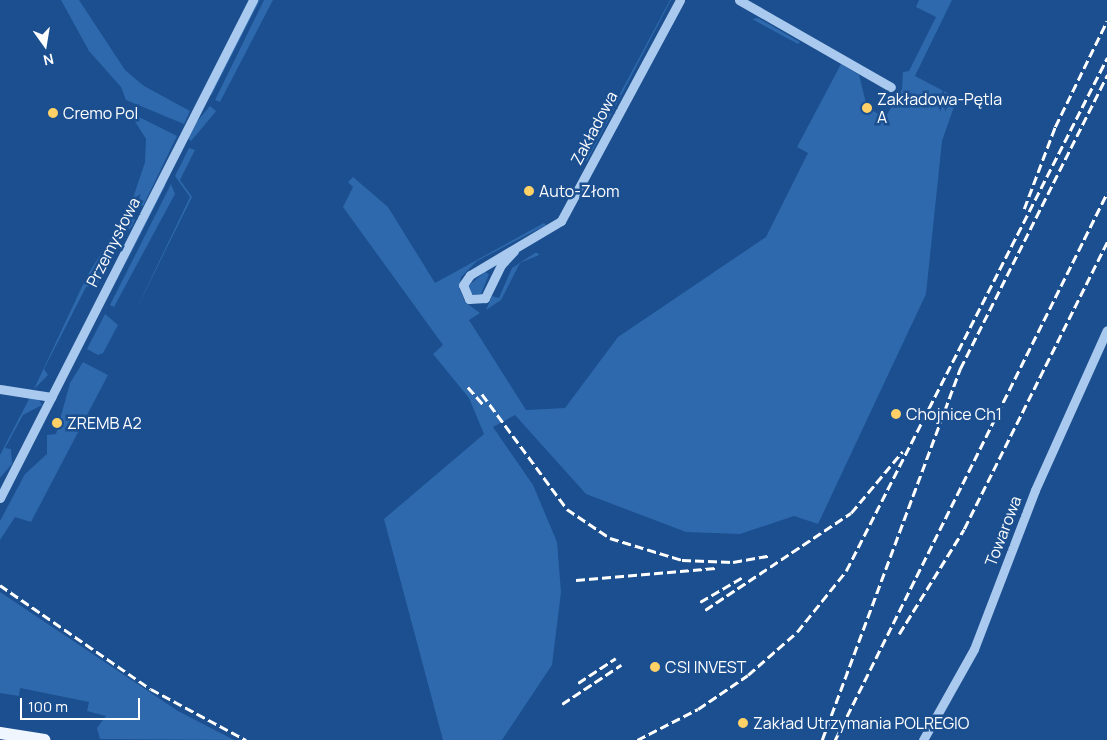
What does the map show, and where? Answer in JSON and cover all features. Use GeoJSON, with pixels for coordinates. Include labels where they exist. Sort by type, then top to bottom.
{"type":"FeatureCollection","features":[{"type":"Feature","properties":{"kind":"main road"},"geometry":{"type":"LineString","coordinates":[[0,733],[44,740]]}},
{"type":"Feature","properties":{"kind":"street","name":"Przemysłowa"},"geometry":{"type":"LineString","coordinates":[[0,498],[252,0]]}},
{"type":"Feature","properties":{"kind":"street","name":"Zakładowa"},"geometry":{"type":"LineString","coordinates":[[514,251],[562,219],[680,0]]}},
{"type":"Feature","properties":{"kind":"street"},"geometry":{"type":"LineString","coordinates":[[739,0],[890,87]]}},
{"type":"Feature","properties":{"kind":"street"},"geometry":{"type":"LineString","coordinates":[[514,251],[501,265],[485,298],[469,299],[463,290],[466,278],[514,251]]}},
{"type":"Feature","properties":{"kind":"street","name":"Towarowa"},"geometry":{"type":"LineString","coordinates":[[923,740],[974,649],[1035,490],[1107,330]]}},
{"type":"Feature","properties":{"kind":"street"},"geometry":{"type":"LineString","coordinates":[[0,388],[51,397]]}},
{"type":"Feature","properties":{"kind":"shaded area"},"geometry":{"type":"Polygon","coordinates":[[[61,0],[79,0],[125,70],[144,86],[190,111],[184,124],[126,100],[121,87],[89,51],[61,0]]]}},
{"type":"Feature","properties":{"kind":"shaded area"},"geometry":{"type":"Polygon","coordinates":[[[257,0],[260,0],[211,96],[211,91],[257,0]]]}},
{"type":"Feature","properties":{"kind":"shaded area"},"geometry":{"type":"Polygon","coordinates":[[[264,0],[273,0],[220,102],[215,100],[264,0]]]}},
{"type":"Feature","properties":{"kind":"shaded area"},"geometry":{"type":"Polygon","coordinates":[[[670,0],[587,161],[584,161],[670,0]]]}},
{"type":"Feature","properties":{"kind":"shaded area"},"geometry":{"type":"Polygon","coordinates":[[[919,0],[952,0],[915,76],[957,98],[942,141],[926,294],[818,524],[794,516],[740,534],[686,532],[586,494],[515,415],[493,427],[533,485],[557,542],[561,592],[552,665],[502,740],[443,740],[384,519],[484,434],[469,398],[433,354],[443,345],[343,207],[353,187],[348,182],[353,177],[388,207],[435,283],[544,223],[546,225],[477,261],[461,277],[459,288],[465,302],[480,313],[469,320],[526,410],[565,408],[618,337],[766,237],[808,153],[797,147],[841,64],[859,75],[867,107],[885,118],[902,89],[903,72],[909,71],[936,17],[916,7],[919,0]]]}},
{"type":"Feature","properties":{"kind":"shaded area"},"geometry":{"type":"Polygon","coordinates":[[[758,18],[800,42],[798,44],[752,19],[758,18]]]}},
{"type":"Feature","properties":{"kind":"shaded area"},"geometry":{"type":"Polygon","coordinates":[[[210,106],[216,111],[191,141],[185,136],[210,106]]]}},
{"type":"Feature","properties":{"kind":"shaded area"},"geometry":{"type":"Polygon","coordinates":[[[129,112],[177,136],[143,206],[132,201],[145,162],[146,139],[129,112]]]}},
{"type":"Feature","properties":{"kind":"shaded area"},"geometry":{"type":"Polygon","coordinates":[[[189,148],[195,150],[180,180],[192,197],[133,316],[190,197],[175,176],[189,148]]]}},
{"type":"Feature","properties":{"kind":"shaded area"},"geometry":{"type":"Polygon","coordinates":[[[166,184],[119,277],[163,186],[166,184]]]}},
{"type":"Feature","properties":{"kind":"shaded area"},"geometry":{"type":"Polygon","coordinates":[[[171,184],[175,194],[114,307],[110,305],[171,184]]]}},
{"type":"Feature","properties":{"kind":"shaded area"},"geometry":{"type":"Polygon","coordinates":[[[127,212],[136,217],[132,226],[118,243],[97,284],[86,287],[44,369],[48,375],[34,389],[87,276],[127,212]]]}},
{"type":"Feature","properties":{"kind":"shaded area"},"geometry":{"type":"Polygon","coordinates":[[[535,253],[539,255],[520,263],[501,300],[486,310],[492,296],[499,298],[512,268],[535,253]]]}},
{"type":"Feature","properties":{"kind":"shaded area"},"geometry":{"type":"Polygon","coordinates":[[[485,272],[489,274],[481,294],[472,295],[468,286],[485,272]]]}},
{"type":"Feature","properties":{"kind":"shaded area"},"geometry":{"type":"Polygon","coordinates":[[[105,314],[118,325],[103,353],[98,355],[87,349],[105,314]]]}},
{"type":"Feature","properties":{"kind":"shaded area"},"geometry":{"type":"Polygon","coordinates":[[[83,362],[108,375],[31,522],[15,517],[0,540],[0,521],[25,474],[47,454],[47,435],[56,434],[70,383],[83,362]]]}},
{"type":"Feature","properties":{"kind":"shaded area"},"geometry":{"type":"Polygon","coordinates":[[[30,397],[38,398],[42,405],[23,415],[5,448],[11,449],[12,464],[0,478],[0,455],[30,397]]]}},
{"type":"Feature","properties":{"kind":"shaded area"},"geometry":{"type":"Polygon","coordinates":[[[0,592],[178,711],[234,740],[100,739],[97,728],[106,716],[87,711],[89,702],[20,688],[19,696],[0,693],[0,592]]]}},
{"type":"Feature","properties":{"kind":"railway"},"geometry":{"type":"LineString","coordinates":[[1024,209],[1055,127],[1107,21]]}},
{"type":"Feature","properties":{"kind":"railway"},"geometry":{"type":"LineString","coordinates":[[637,740],[698,709],[748,675],[797,632],[846,571],[1107,58]]}},
{"type":"Feature","properties":{"kind":"railway"},"geometry":{"type":"LineString","coordinates":[[822,740],[960,369],[1107,75]]}},
{"type":"Feature","properties":{"kind":"railway"},"geometry":{"type":"LineString","coordinates":[[835,740],[1107,193]]}},
{"type":"Feature","properties":{"kind":"railway"},"geometry":{"type":"LineString","coordinates":[[899,634],[964,529],[1107,242]]}},
{"type":"Feature","properties":{"kind":"railway"},"geometry":{"type":"LineString","coordinates":[[468,387],[483,404]]}},
{"type":"Feature","properties":{"kind":"railway"},"geometry":{"type":"LineString","coordinates":[[482,394],[567,509],[610,538],[682,560],[733,562],[768,556]]}},
{"type":"Feature","properties":{"kind":"railway"},"geometry":{"type":"LineString","coordinates":[[705,610],[851,513],[902,452]]}},
{"type":"Feature","properties":{"kind":"railway"},"geometry":{"type":"LineString","coordinates":[[576,580],[715,568]]}},
{"type":"Feature","properties":{"kind":"railway"},"geometry":{"type":"LineString","coordinates":[[700,602],[743,577]]}},
{"type":"Feature","properties":{"kind":"railway"},"geometry":{"type":"LineString","coordinates":[[0,585],[151,689],[246,740]]}},
{"type":"Feature","properties":{"kind":"railway"},"geometry":{"type":"LineString","coordinates":[[578,683],[616,658]]}},
{"type":"Feature","properties":{"kind":"railway"},"geometry":{"type":"LineString","coordinates":[[562,704],[621,665]]}},
{"type":"Feature","properties":{"kind":"place","name":"Zakładowa-Pętla A"},"geometry":{"type":"Point","coordinates":[867,108]}},
{"type":"Feature","properties":{"kind":"place","name":"Cremo Pol"},"geometry":{"type":"Point","coordinates":[53,113]}},
{"type":"Feature","properties":{"kind":"place","name":"Auto-Złom"},"geometry":{"type":"Point","coordinates":[529,191]}},
{"type":"Feature","properties":{"kind":"place","name":"Chojnice Ch1"},"geometry":{"type":"Point","coordinates":[896,414]}},
{"type":"Feature","properties":{"kind":"place","name":"ZREMB A2"},"geometry":{"type":"Point","coordinates":[57,423]}},
{"type":"Feature","properties":{"kind":"place","name":"CSI INVEST"},"geometry":{"type":"Point","coordinates":[655,667]}},
{"type":"Feature","properties":{"kind":"place","name":"Zakład Utrzymania POLREGIO"},"geometry":{"type":"Point","coordinates":[743,723]}}]}
